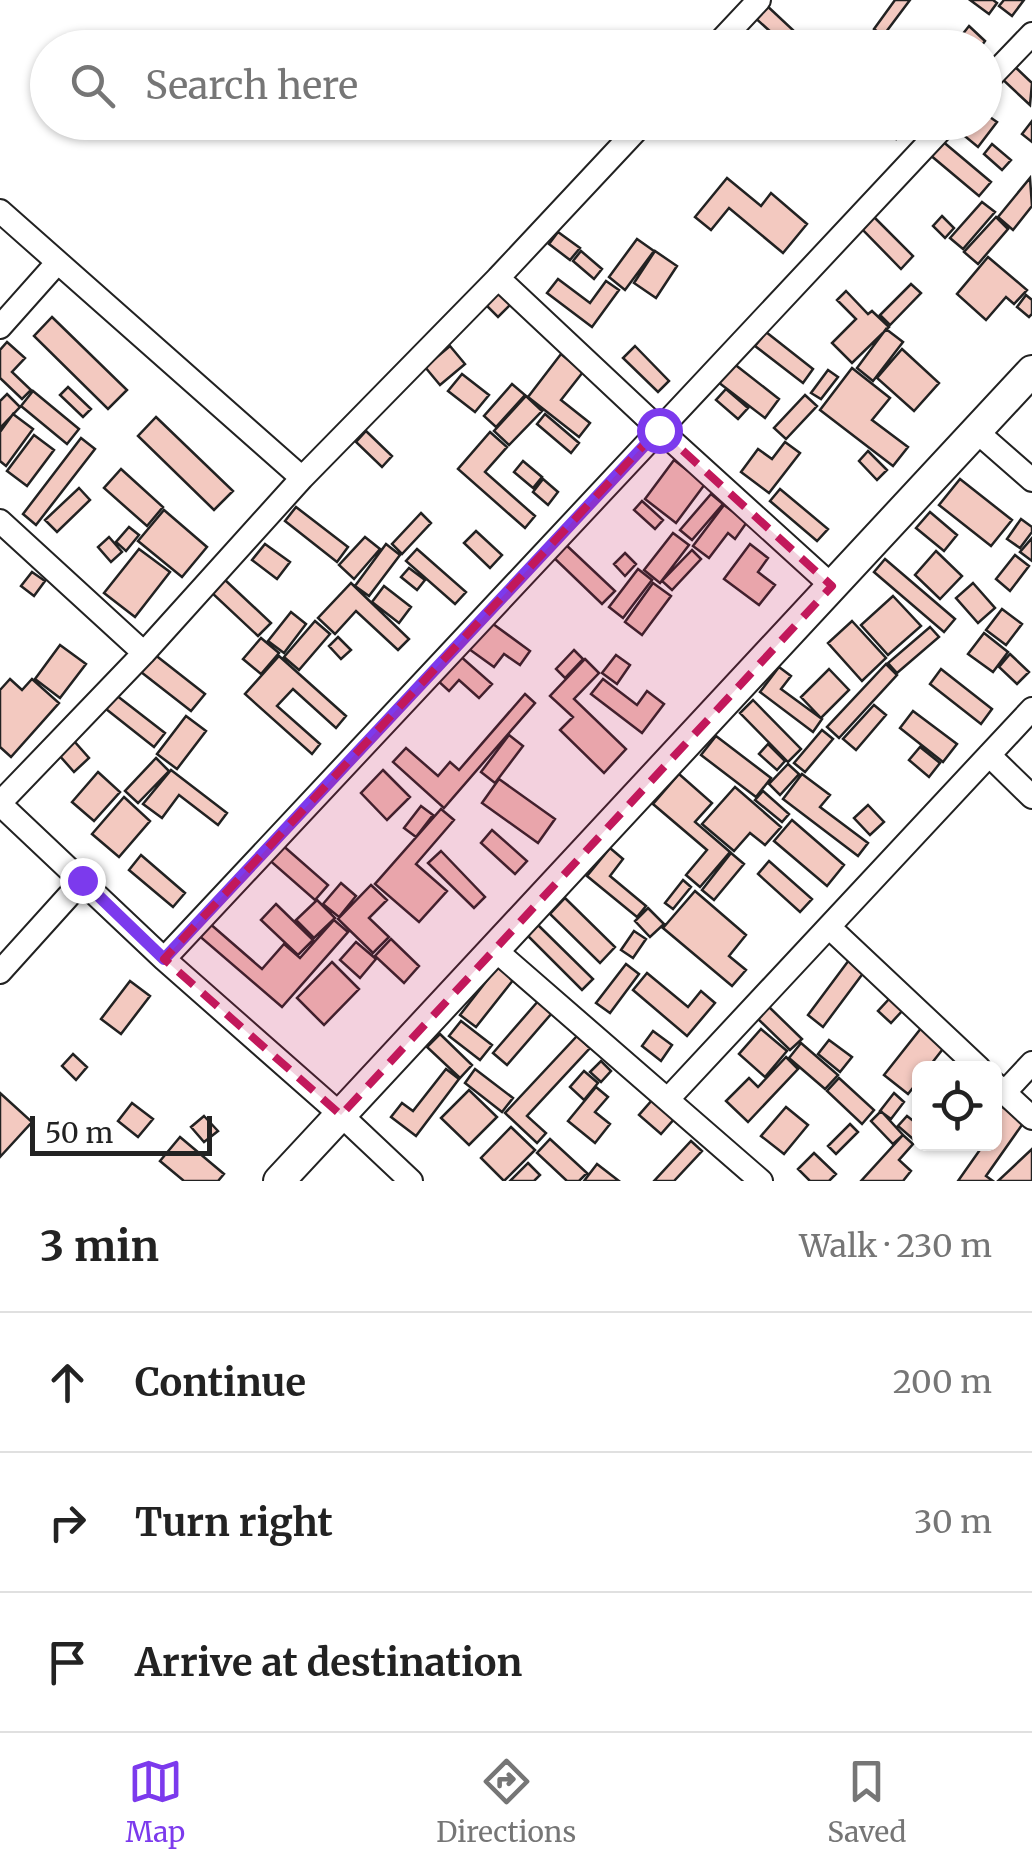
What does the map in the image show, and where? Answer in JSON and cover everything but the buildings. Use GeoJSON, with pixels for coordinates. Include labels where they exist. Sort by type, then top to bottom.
{"type":"FeatureCollection","features":[{"type":"Feature","properties":{"kind":"street"},"geometry":{"type":"LineString","coordinates":[[730,30],[758,0]]}},
{"type":"Feature","properties":{"kind":"street"},"geometry":{"type":"LineString","coordinates":[[1002,65],[1032,34]]}},
{"type":"Feature","properties":{"kind":"street"},"geometry":{"type":"LineString","coordinates":[[411,1181],[164,959],[0,804],[144,653],[302,478],[627,140]]}},
{"type":"Feature","properties":{"kind":"street"},"geometry":{"type":"LineString","coordinates":[[164,959],[931,140]]}},
{"type":"Feature","properties":{"kind":"street"},"geometry":{"type":"LineString","coordinates":[[0,212],[302,478]]}},
{"type":"Feature","properties":{"kind":"street"},"geometry":{"type":"LineString","coordinates":[[0,327],[57,263]]}},
{"type":"Feature","properties":{"kind":"street"},"geometry":{"type":"LineString","coordinates":[[498,278],[832,586]]}},
{"type":"Feature","properties":{"kind":"street"},"geometry":{"type":"LineString","coordinates":[[280,1181],[1032,371]]}},
{"type":"Feature","properties":{"kind":"street"},"geometry":{"type":"LineString","coordinates":[[976,430],[1032,480]]}},
{"type":"Feature","properties":{"kind":"street"},"geometry":{"type":"LineString","coordinates":[[0,521],[144,653]]}},
{"type":"Feature","properties":{"kind":"street"},"geometry":{"type":"LineString","coordinates":[[668,1099],[1032,709]]}},
{"type":"Feature","properties":{"kind":"street"},"geometry":{"type":"LineString","coordinates":[[989,756],[1032,797]]}},
{"type":"Feature","properties":{"kind":"street"},"geometry":{"type":"LineString","coordinates":[[0,972],[82,880]]}},
{"type":"Feature","properties":{"kind":"street"},"geometry":{"type":"LineString","coordinates":[[828,927],[972,1061]]}},
{"type":"Feature","properties":{"kind":"street"},"geometry":{"type":"LineString","coordinates":[[494,949],[761,1181]]}},
{"type":"Feature","properties":{"kind":"street"},"geometry":{"type":"LineString","coordinates":[[1002,1086],[1032,1063]]}},
{"type":"Feature","properties":{"kind":"street"},"geometry":{"type":"LineString","coordinates":[[1002,1091],[1032,1118]]}},
{"type":"Feature","properties":{"kind":"highlighted area"},"geometry":{"type":"Polygon","coordinates":[[[659,429],[832,586],[341,1115],[164,959],[659,429]]]}},
{"type":"Feature","properties":{"kind":"route"},"geometry":{"type":"LineString","coordinates":[[82,880],[164,959],[659,430]]}}]}
